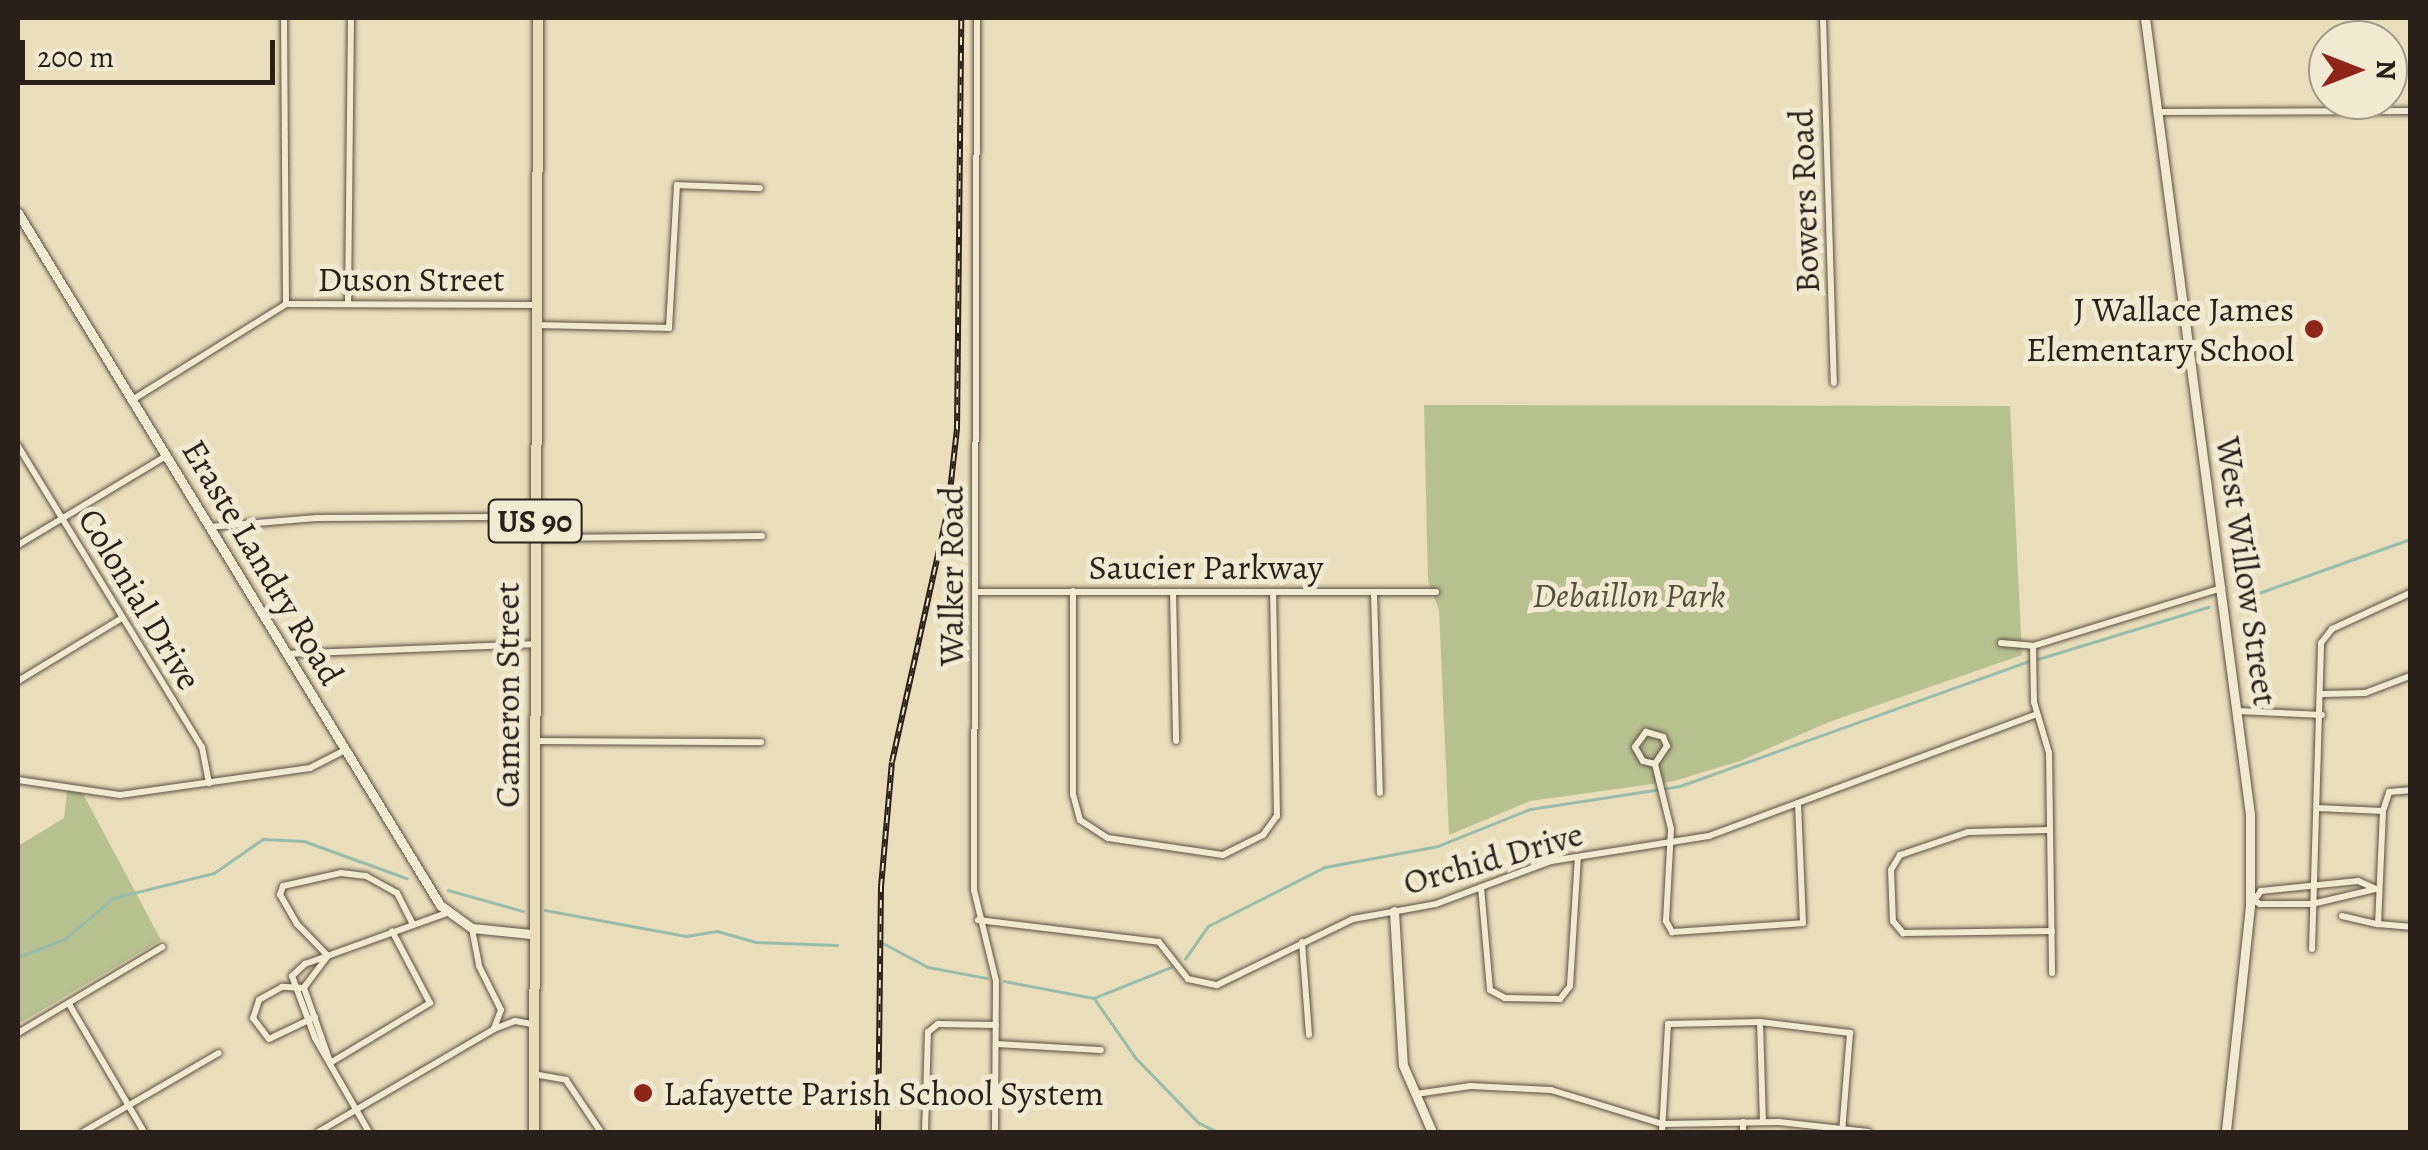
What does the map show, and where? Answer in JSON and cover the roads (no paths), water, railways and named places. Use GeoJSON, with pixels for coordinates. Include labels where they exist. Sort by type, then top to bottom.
{"type":"FeatureCollection","features":[{"type":"Feature","properties":{"kind":"main road","name":"Cameron Street"},"geometry":{"type":"LineString","coordinates":[[534,1132],[531,934],[538,18]]}},
{"type":"Feature","properties":{"kind":"street"},"geometry":{"type":"LineString","coordinates":[[284,18],[286,304]]}},
{"type":"Feature","properties":{"kind":"street"},"geometry":{"type":"LineString","coordinates":[[348,304],[351,18]]}},
{"type":"Feature","properties":{"kind":"street","name":"Walker Road"},"geometry":{"type":"LineString","coordinates":[[977,18],[978,920],[996,981],[995,1132]]}},
{"type":"Feature","properties":{"kind":"street","name":"Bowers Road"},"geometry":{"type":"LineString","coordinates":[[1824,18],[1834,383]]}},
{"type":"Feature","properties":{"kind":"street","name":"West Willow Street"},"geometry":{"type":"LineString","coordinates":[[2145,18],[2250,814],[2253,898],[2226,1132]]}},
{"type":"Feature","properties":{"kind":"street"},"geometry":{"type":"LineString","coordinates":[[2158,112],[2410,111]]}},
{"type":"Feature","properties":{"kind":"street"},"geometry":{"type":"LineString","coordinates":[[537,324],[669,328],[677,185],[760,188]]}},
{"type":"Feature","properties":{"kind":"street","name":"Eraste Landry Road"},"geometry":{"type":"LineString","coordinates":[[18,213],[447,913],[472,928],[531,934]]}},
{"type":"Feature","properties":{"kind":"street","name":"Duson Street"},"geometry":{"type":"LineString","coordinates":[[132,400],[286,304],[537,304]]}},
{"type":"Feature","properties":{"kind":"street","name":"Colonial Drive"},"geometry":{"type":"LineString","coordinates":[[18,446],[202,747],[209,783]]}},
{"type":"Feature","properties":{"kind":"street"},"geometry":{"type":"LineString","coordinates":[[18,545],[166,456]]}},
{"type":"Feature","properties":{"kind":"street"},"geometry":{"type":"LineString","coordinates":[[210,527],[317,518],[536,516]]}},
{"type":"Feature","properties":{"kind":"street"},"geometry":{"type":"LineString","coordinates":[[535,538],[762,536]]}},
{"type":"Feature","properties":{"kind":"street"},"geometry":{"type":"LineString","coordinates":[[2001,643],[2033,646],[2222,588]]}},
{"type":"Feature","properties":{"kind":"street"},"geometry":{"type":"LineString","coordinates":[[1073,591],[1072,794],[1080,820],[1108,838],[1223,855],[1263,835],[1278,816],[1273,593]]}},
{"type":"Feature","properties":{"kind":"street","name":"Saucier Parkway"},"geometry":{"type":"LineString","coordinates":[[976,592],[1436,592]]}},
{"type":"Feature","properties":{"kind":"street"},"geometry":{"type":"LineString","coordinates":[[1173,592],[1176,741]]}},
{"type":"Feature","properties":{"kind":"street"},"geometry":{"type":"LineString","coordinates":[[2312,950],[2324,634],[2410,592]]}},
{"type":"Feature","properties":{"kind":"street"},"geometry":{"type":"LineString","coordinates":[[1374,594],[1380,793]]}},
{"type":"Feature","properties":{"kind":"street"},"geometry":{"type":"LineString","coordinates":[[18,681],[122,618]]}},
{"type":"Feature","properties":{"kind":"street"},"geometry":{"type":"LineString","coordinates":[[287,654],[535,644]]}},
{"type":"Feature","properties":{"kind":"street"},"geometry":{"type":"LineString","coordinates":[[2033,646],[2037,714],[2049,753],[2052,974]]}},
{"type":"Feature","properties":{"kind":"street"},"geometry":{"type":"LineString","coordinates":[[2323,694],[2366,693],[2410,676]]}},
{"type":"Feature","properties":{"kind":"street"},"geometry":{"type":"LineString","coordinates":[[2238,711],[2322,716]]}},
{"type":"Feature","properties":{"kind":"street","name":"Orchid Drive"},"geometry":{"type":"LineString","coordinates":[[978,920],[1159,942],[1188,979],[1210,986],[1353,920],[1436,904],[1578,856],[1671,842],[1798,803],[2037,714]]}},
{"type":"Feature","properties":{"kind":"street"},"geometry":{"type":"LineString","coordinates":[[1655,764],[1643,761],[1635,747],[1646,732],[1663,737],[1667,746],[1655,764],[1671,842],[1668,930],[1798,926],[1805,914],[1798,803]]}},
{"type":"Feature","properties":{"kind":"street"},"geometry":{"type":"LineString","coordinates":[[534,741],[760,742]]}},
{"type":"Feature","properties":{"kind":"street"},"geometry":{"type":"LineString","coordinates":[[18,780],[112,796],[310,768],[345,750]]}},
{"type":"Feature","properties":{"kind":"street"},"geometry":{"type":"LineString","coordinates":[[2378,924],[2383,812],[2389,792],[2410,790]]}},
{"type":"Feature","properties":{"kind":"street"},"geometry":{"type":"LineString","coordinates":[[2316,808],[2383,812]]}},
{"type":"Feature","properties":{"kind":"street"},"geometry":{"type":"LineString","coordinates":[[2050,830],[1968,832],[1896,857],[1891,870],[1893,921],[1903,933],[2052,930]]}},
{"type":"Feature","properties":{"kind":"street"},"geometry":{"type":"LineString","coordinates":[[1481,887],[1490,990],[1506,998],[1560,999],[1570,986],[1578,856]]}},
{"type":"Feature","properties":{"kind":"street"},"geometry":{"type":"LineString","coordinates":[[328,956],[296,924],[280,894],[283,886],[341,873],[366,876],[397,893],[412,923]]}},
{"type":"Feature","properties":{"kind":"street"},"geometry":{"type":"LineString","coordinates":[[2358,881],[2378,890],[2312,904],[2260,904],[2253,898],[2261,890],[2358,881]]}},
{"type":"Feature","properties":{"kind":"street"},"geometry":{"type":"LineString","coordinates":[[2286,888],[2296,896],[2293,904]]}},
{"type":"Feature","properties":{"kind":"street"},"geometry":{"type":"LineString","coordinates":[[1394,911],[1401,1056],[1411,1094],[1432,1132]]}},
{"type":"Feature","properties":{"kind":"street"},"geometry":{"type":"LineString","coordinates":[[369,1132],[306,1022],[291,986],[298,969],[447,913]]}},
{"type":"Feature","properties":{"kind":"street"},"geometry":{"type":"LineString","coordinates":[[2342,916],[2410,927]]}},
{"type":"Feature","properties":{"kind":"street"},"geometry":{"type":"LineString","coordinates":[[472,928],[479,966],[501,1010],[494,1029]]}},
{"type":"Feature","properties":{"kind":"street"},"geometry":{"type":"LineString","coordinates":[[330,1063],[430,1003],[392,932]]}},
{"type":"Feature","properties":{"kind":"street"},"geometry":{"type":"LineString","coordinates":[[1302,942],[1309,1035]]}},
{"type":"Feature","properties":{"kind":"street"},"geometry":{"type":"LineString","coordinates":[[18,1034],[162,947]]}},
{"type":"Feature","properties":{"kind":"street"},"geometry":{"type":"LineString","coordinates":[[304,988],[328,956]]}},
{"type":"Feature","properties":{"kind":"street"},"geometry":{"type":"LineString","coordinates":[[304,988],[291,986],[258,1000],[254,1018],[269,1040],[315,1017]]}},
{"type":"Feature","properties":{"kind":"street"},"geometry":{"type":"LineString","coordinates":[[304,988],[330,1063]]}},
{"type":"Feature","properties":{"kind":"street"},"geometry":{"type":"LineString","coordinates":[[69,1004],[144,1132]]}},
{"type":"Feature","properties":{"kind":"street"},"geometry":{"type":"LineString","coordinates":[[318,1132],[494,1029],[515,1021],[532,1024]]}},
{"type":"Feature","properties":{"kind":"street"},"geometry":{"type":"LineString","coordinates":[[1662,1128],[1668,1024],[1760,1022],[1850,1033],[1842,1131]]}},
{"type":"Feature","properties":{"kind":"street"},"geometry":{"type":"LineString","coordinates":[[1760,1022],[1763,1122]]}},
{"type":"Feature","properties":{"kind":"street"},"geometry":{"type":"LineString","coordinates":[[925,1132],[930,1029],[942,1023],[996,1026]]}},
{"type":"Feature","properties":{"kind":"street"},"geometry":{"type":"LineString","coordinates":[[996,1044],[1101,1050]]}},
{"type":"Feature","properties":{"kind":"street"},"geometry":{"type":"LineString","coordinates":[[83,1132],[219,1053]]}},
{"type":"Feature","properties":{"kind":"street"},"geometry":{"type":"LineString","coordinates":[[533,1074],[571,1085],[601,1132]]}},
{"type":"Feature","properties":{"kind":"street"},"geometry":{"type":"LineString","coordinates":[[1411,1094],[1470,1086],[1551,1090],[1662,1128],[1763,1122],[1868,1132]]}},
{"type":"Feature","properties":{"kind":"street"},"geometry":{"type":"LineString","coordinates":[[1743,1122],[1743,1132]]}},
{"type":"Feature","properties":{"kind":"waterway"},"geometry":{"type":"LineString","coordinates":[[2239,600],[2410,539]]}},
{"type":"Feature","properties":{"kind":"waterway"},"geometry":{"type":"LineString","coordinates":[[2038,659],[2208,607]]}},
{"type":"Feature","properties":{"kind":"waterway"},"geometry":{"type":"LineString","coordinates":[[1185,959],[1208,926],[1325,867],[1438,846],[1530,809],[1680,786],[2030,661]]}},
{"type":"Feature","properties":{"kind":"waterway"},"geometry":{"type":"LineString","coordinates":[[18,957],[65,939],[113,898],[214,873],[263,839],[304,841],[406,878]]}},
{"type":"Feature","properties":{"kind":"waterway"},"geometry":{"type":"LineString","coordinates":[[448,890],[523,911]]}},
{"type":"Feature","properties":{"kind":"waterway"},"geometry":{"type":"LineString","coordinates":[[545,910],[686,936],[717,931],[756,942],[837,945]]}},
{"type":"Feature","properties":{"kind":"waterway"},"geometry":{"type":"LineString","coordinates":[[883,943],[928,967],[987,978]]}},
{"type":"Feature","properties":{"kind":"waterway"},"geometry":{"type":"LineString","coordinates":[[1094,998],[1171,967]]}},
{"type":"Feature","properties":{"kind":"waterway"},"geometry":{"type":"LineString","coordinates":[[1004,981],[1094,998],[1136,1058],[1199,1123],[1218,1132]]}},
{"type":"Feature","properties":{"kind":"railway"},"geometry":{"type":"LineString","coordinates":[[878,1132],[881,887],[892,762],[948,509],[957,429],[961,18]]}},
{"type":"Feature","properties":{"kind":"place","name":"J Wallace James Elementary School"},"geometry":{"type":"Point","coordinates":[2314,329]}},
{"type":"Feature","properties":{"kind":"place","name":"Lafayette Parish School System"},"geometry":{"type":"Point","coordinates":[643,1093]}},
{"type":"Feature","properties":{"kind":"park label","name":"Debaillon Park"},"geometry":{"type":"Point","coordinates":[1629,595]}}]}
